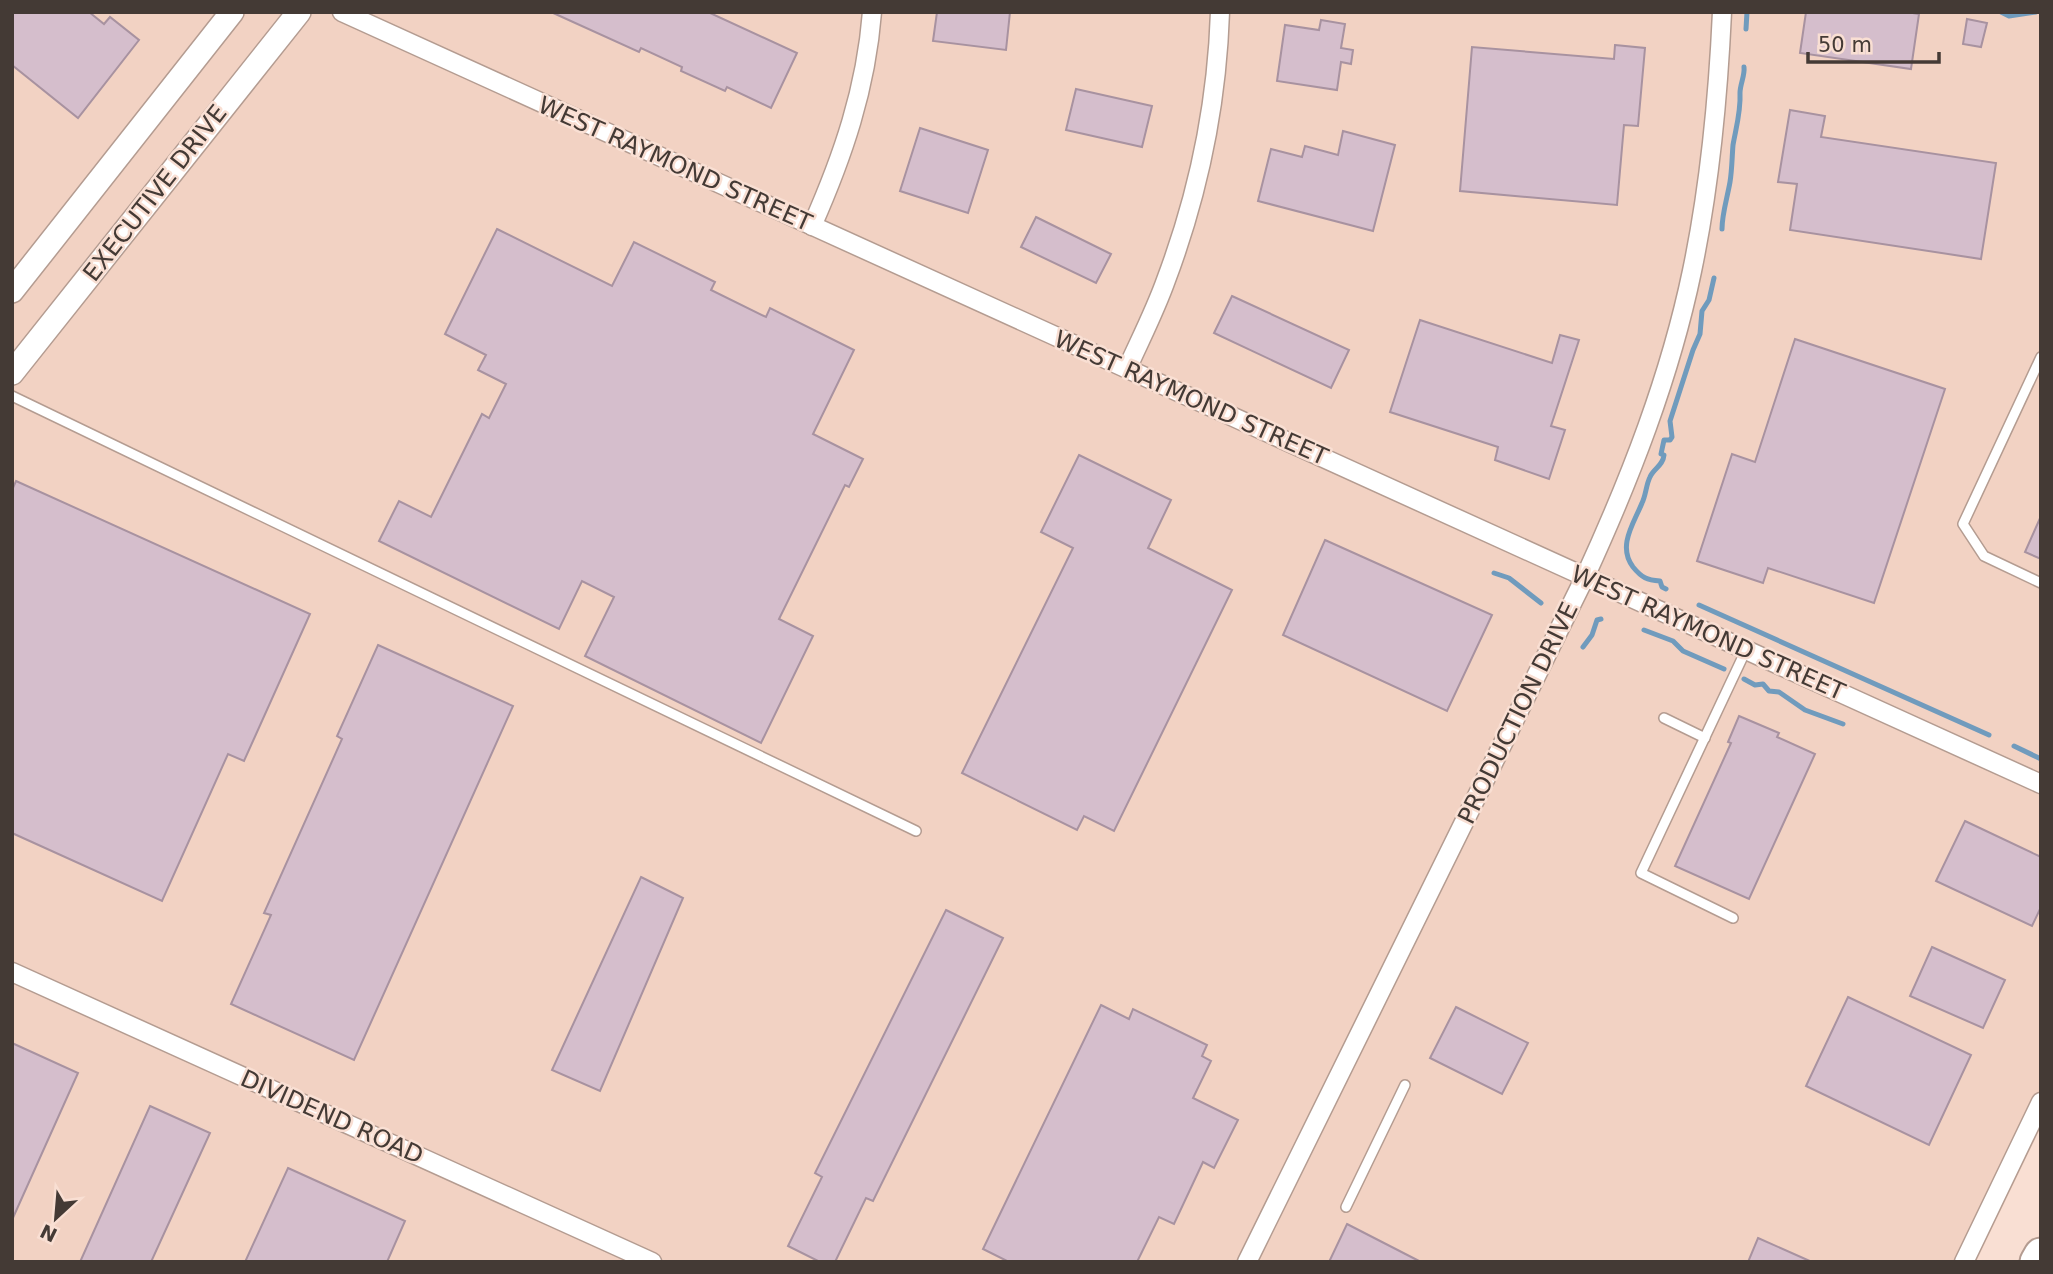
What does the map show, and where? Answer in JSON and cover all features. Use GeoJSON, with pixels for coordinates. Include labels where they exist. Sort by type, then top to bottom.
{"type":"FeatureCollection","features":[{"type":"Feature","properties":{"kind":"highway"},"geometry":{"type":"LineString","coordinates":[[2037,1262],[2041,1255]]}},
{"type":"Feature","properties":{"kind":"street","name":"EXECUTIVE DRIVE"},"geometry":{"type":"LineString","coordinates":[[12,291],[232,12]]}},
{"type":"Feature","properties":{"kind":"street","name":"EXECUTIVE DRIVE"},"geometry":{"type":"LineString","coordinates":[[12,373],[299,12]]}},
{"type":"Feature","properties":{"kind":"street","name":"WEST RAYMOND STREET"},"geometry":{"type":"LineString","coordinates":[[342,12],[2041,784]]}},
{"type":"Feature","properties":{"kind":"street"},"geometry":{"type":"LineString","coordinates":[[812,226],[835,174],[853,121],[866,62],[872,12]]}},
{"type":"Feature","properties":{"kind":"street"},"geometry":{"type":"LineString","coordinates":[[1127,369],[1166,281],[1191,202],[1212,102],[1220,12]]}},
{"type":"Feature","properties":{"kind":"street","name":"PRODUCTION DRIVE"},"geometry":{"type":"LineString","coordinates":[[1247,1262],[1585,577],[1630,472],[1676,334],[1692,271],[1715,134],[1722,12]]}},
{"type":"Feature","properties":{"kind":"street","name":"DIVIDEND ROAD"},"geometry":{"type":"LineString","coordinates":[[12,972],[652,1262]]}},
{"type":"Feature","properties":{"kind":"street"},"geometry":{"type":"LineString","coordinates":[[1964,1262],[2041,1102]]}},
{"type":"Feature","properties":{"kind":"lane"},"geometry":{"type":"LineString","coordinates":[[2041,357],[1964,524],[1984,556],[2041,583]]}},
{"type":"Feature","properties":{"kind":"lane"},"geometry":{"type":"LineString","coordinates":[[12,396],[916,831]]}},
{"type":"Feature","properties":{"kind":"lane"},"geometry":{"type":"LineString","coordinates":[[1734,918],[1642,873],[1746,650]]}},
{"type":"Feature","properties":{"kind":"lane"},"geometry":{"type":"LineString","coordinates":[[1664,718],[1705,738]]}},
{"type":"Feature","properties":{"kind":"lane"},"geometry":{"type":"LineString","coordinates":[[1346,1207],[1405,1085]]}},
{"type":"Feature","properties":{"kind":"shaded area"},"geometry":{"type":"Polygon","coordinates":[[[12,12],[2041,12],[2041,1127],[1976,1262],[12,1262],[12,12]]]}},
{"type":"Feature","properties":{"kind":"building"},"geometry":{"type":"Polygon","coordinates":[[[12,12],[89,12],[104,24],[110,17],[139,40],[78,118],[12,65],[12,12]]]}},
{"type":"Feature","properties":{"kind":"building"},"geometry":{"type":"Polygon","coordinates":[[[551,12],[708,12],[797,53],[771,108],[727,87],[725,91],[681,71],[682,67],[641,48],[639,52],[551,12]]]}},
{"type":"Feature","properties":{"kind":"building"},"geometry":{"type":"Polygon","coordinates":[[[937,12],[1010,12],[1006,50],[933,41],[937,12]]]}},
{"type":"Feature","properties":{"kind":"building"},"geometry":{"type":"Polygon","coordinates":[[[1806,12],[1919,14],[1911,69],[1800,53],[1806,12]]]}},
{"type":"Feature","properties":{"kind":"building"},"geometry":{"type":"Polygon","coordinates":[[[1967,19],[1987,23],[1981,47],[1963,44],[1967,19]]]}},
{"type":"Feature","properties":{"kind":"building"},"geometry":{"type":"Polygon","coordinates":[[[1321,20],[1345,24],[1341,48],[1353,50],[1351,64],[1341,62],[1337,90],[1277,81],[1285,25],[1319,30],[1321,20]]]}},
{"type":"Feature","properties":{"kind":"building"},"geometry":{"type":"Polygon","coordinates":[[[1615,45],[1645,48],[1638,126],[1624,125],[1617,205],[1460,191],[1472,47],[1614,59],[1615,45]]]}},
{"type":"Feature","properties":{"kind":"building"},"geometry":{"type":"Polygon","coordinates":[[[1076,89],[1152,106],[1142,147],[1066,130],[1076,89]]]}},
{"type":"Feature","properties":{"kind":"building"},"geometry":{"type":"Polygon","coordinates":[[[1790,110],[1825,116],[1821,137],[1996,163],[1981,259],[1790,230],[1797,184],[1778,182],[1790,110]]]}},
{"type":"Feature","properties":{"kind":"building"},"geometry":{"type":"Polygon","coordinates":[[[920,128],[988,150],[968,213],[900,191],[920,128]]]}},
{"type":"Feature","properties":{"kind":"building"},"geometry":{"type":"Polygon","coordinates":[[[1343,131],[1395,145],[1373,231],[1258,201],[1271,149],[1302,157],[1305,146],[1338,155],[1343,131]]]}},
{"type":"Feature","properties":{"kind":"building"},"geometry":{"type":"Polygon","coordinates":[[[1036,217],[1111,254],[1096,283],[1021,247],[1036,217]]]}},
{"type":"Feature","properties":{"kind":"building"},"geometry":{"type":"Polygon","coordinates":[[[497,229],[612,286],[634,242],[715,282],[711,290],[766,317],[770,308],[854,350],[813,434],[863,459],[849,487],[845,485],[779,619],[813,636],[761,743],[585,656],[614,597],[582,581],[559,629],[379,541],[399,501],[431,517],[482,414],[489,418],[506,384],[478,370],[486,355],[445,334],[497,229]]]}},
{"type":"Feature","properties":{"kind":"building"},"geometry":{"type":"Polygon","coordinates":[[[1232,296],[1349,350],[1331,388],[1214,333],[1232,296]]]}},
{"type":"Feature","properties":{"kind":"building"},"geometry":{"type":"Polygon","coordinates":[[[1420,320],[1552,363],[1560,335],[1579,340],[1551,426],[1565,430],[1549,479],[1495,460],[1498,447],[1390,412],[1420,320]]]}},
{"type":"Feature","properties":{"kind":"building"},"geometry":{"type":"Polygon","coordinates":[[[1795,339],[1945,389],[1874,603],[1768,568],[1763,583],[1697,561],[1732,454],[1755,462],[1795,339]]]}},
{"type":"Feature","properties":{"kind":"building"},"geometry":{"type":"Polygon","coordinates":[[[1079,455],[1171,500],[1148,548],[1232,590],[1114,831],[1084,816],[1077,830],[962,773],[1073,548],[1041,532],[1079,455]]]}},
{"type":"Feature","properties":{"kind":"building"},"geometry":{"type":"Polygon","coordinates":[[[16,481],[310,614],[244,761],[228,754],[162,901],[12,833],[12,490],[16,481]]]}},
{"type":"Feature","properties":{"kind":"building"},"geometry":{"type":"Polygon","coordinates":[[[2041,516],[2041,559],[2025,552],[2041,516]]]}},
{"type":"Feature","properties":{"kind":"building"},"geometry":{"type":"Polygon","coordinates":[[[1325,540],[1492,615],[1447,711],[1283,635],[1325,540]]]}},
{"type":"Feature","properties":{"kind":"building"},"geometry":{"type":"Polygon","coordinates":[[[378,645],[513,706],[354,1060],[231,1004],[271,915],[264,913],[342,739],[337,736],[378,645]]]}},
{"type":"Feature","properties":{"kind":"building"},"geometry":{"type":"Polygon","coordinates":[[[1739,716],[1779,733],[1777,737],[1815,754],[1749,899],[1675,866],[1731,743],[1728,742],[1739,716]]]}},
{"type":"Feature","properties":{"kind":"building"},"geometry":{"type":"Polygon","coordinates":[[[1965,821],[2041,857],[2041,907],[2032,926],[1936,881],[1965,821]]]}},
{"type":"Feature","properties":{"kind":"building"},"geometry":{"type":"Polygon","coordinates":[[[641,877],[683,898],[600,1091],[552,1070],[641,877]]]}},
{"type":"Feature","properties":{"kind":"building"},"geometry":{"type":"Polygon","coordinates":[[[946,910],[1003,938],[873,1201],[866,1198],[835,1262],[820,1262],[788,1246],[822,1177],[815,1173],[946,910]]]}},
{"type":"Feature","properties":{"kind":"building"},"geometry":{"type":"Polygon","coordinates":[[[1932,947],[2005,980],[1983,1028],[1910,996],[1932,947]]]}},
{"type":"Feature","properties":{"kind":"building"},"geometry":{"type":"Polygon","coordinates":[[[1848,997],[1971,1055],[1929,1145],[1806,1086],[1848,997]]]}},
{"type":"Feature","properties":{"kind":"building"},"geometry":{"type":"Polygon","coordinates":[[[1101,1005],[1129,1019],[1133,1009],[1207,1045],[1202,1056],[1211,1061],[1193,1098],[1238,1120],[1214,1168],[1203,1162],[1174,1224],[1159,1217],[1137,1262],[1009,1262],[983,1249],[1101,1005]]]}},
{"type":"Feature","properties":{"kind":"building"},"geometry":{"type":"Polygon","coordinates":[[[1456,1007],[1528,1043],[1502,1094],[1430,1058],[1456,1007]]]}},
{"type":"Feature","properties":{"kind":"building"},"geometry":{"type":"Polygon","coordinates":[[[12,1043],[78,1073],[12,1220],[12,1043]]]}},
{"type":"Feature","properties":{"kind":"building"},"geometry":{"type":"Polygon","coordinates":[[[150,1106],[210,1133],[151,1262],[80,1262],[150,1106]]]}},
{"type":"Feature","properties":{"kind":"building"},"geometry":{"type":"Polygon","coordinates":[[[288,1168],[405,1221],[387,1262],[245,1262],[288,1168]]]}},
{"type":"Feature","properties":{"kind":"building"},"geometry":{"type":"Polygon","coordinates":[[[1347,1224],[1421,1262],[1329,1262],[1347,1224]]]}},
{"type":"Feature","properties":{"kind":"building"},"geometry":{"type":"Polygon","coordinates":[[[1758,1238],[1812,1262],[1748,1262],[1758,1238]]]}},
{"type":"Feature","properties":{"kind":"waterway"},"geometry":{"type":"LineString","coordinates":[[1746,29],[1747,12]]}},
{"type":"Feature","properties":{"kind":"waterway"},"geometry":{"type":"LineString","coordinates":[[2001,12],[2009,16],[2036,12]]}},
{"type":"Feature","properties":{"kind":"waterway"},"geometry":{"type":"LineString","coordinates":[[1722,229],[1744,67]]}},
{"type":"Feature","properties":{"kind":"waterway"},"geometry":{"type":"LineString","coordinates":[[1666,589],[1660,581],[1645,578],[1633,567],[1628,559],[1628,535],[1650,477],[1663,459],[1664,455],[1661,454],[1664,440],[1670,440],[1672,437],[1670,421],[1700,334],[1702,311],[1709,300],[1714,278]]}},
{"type":"Feature","properties":{"kind":"waterway"},"geometry":{"type":"LineString","coordinates":[[1494,573],[1509,578],[1541,603]]}},
{"type":"Feature","properties":{"kind":"waterway"},"geometry":{"type":"LineString","coordinates":[[1699,605],[1989,735]]}},
{"type":"Feature","properties":{"kind":"waterway"},"geometry":{"type":"LineString","coordinates":[[1583,647],[1592,635],[1597,620],[1601,619]]}},
{"type":"Feature","properties":{"kind":"waterway"},"geometry":{"type":"LineString","coordinates":[[1644,630],[1673,641],[1683,651],[1724,669]]}},
{"type":"Feature","properties":{"kind":"waterway"},"geometry":{"type":"LineString","coordinates":[[1744,679],[1755,685],[1763,684],[1769,691],[1779,692],[1805,710],[1843,724]]}},
{"type":"Feature","properties":{"kind":"waterway"},"geometry":{"type":"LineString","coordinates":[[2014,746],[2041,759]]}}]}
